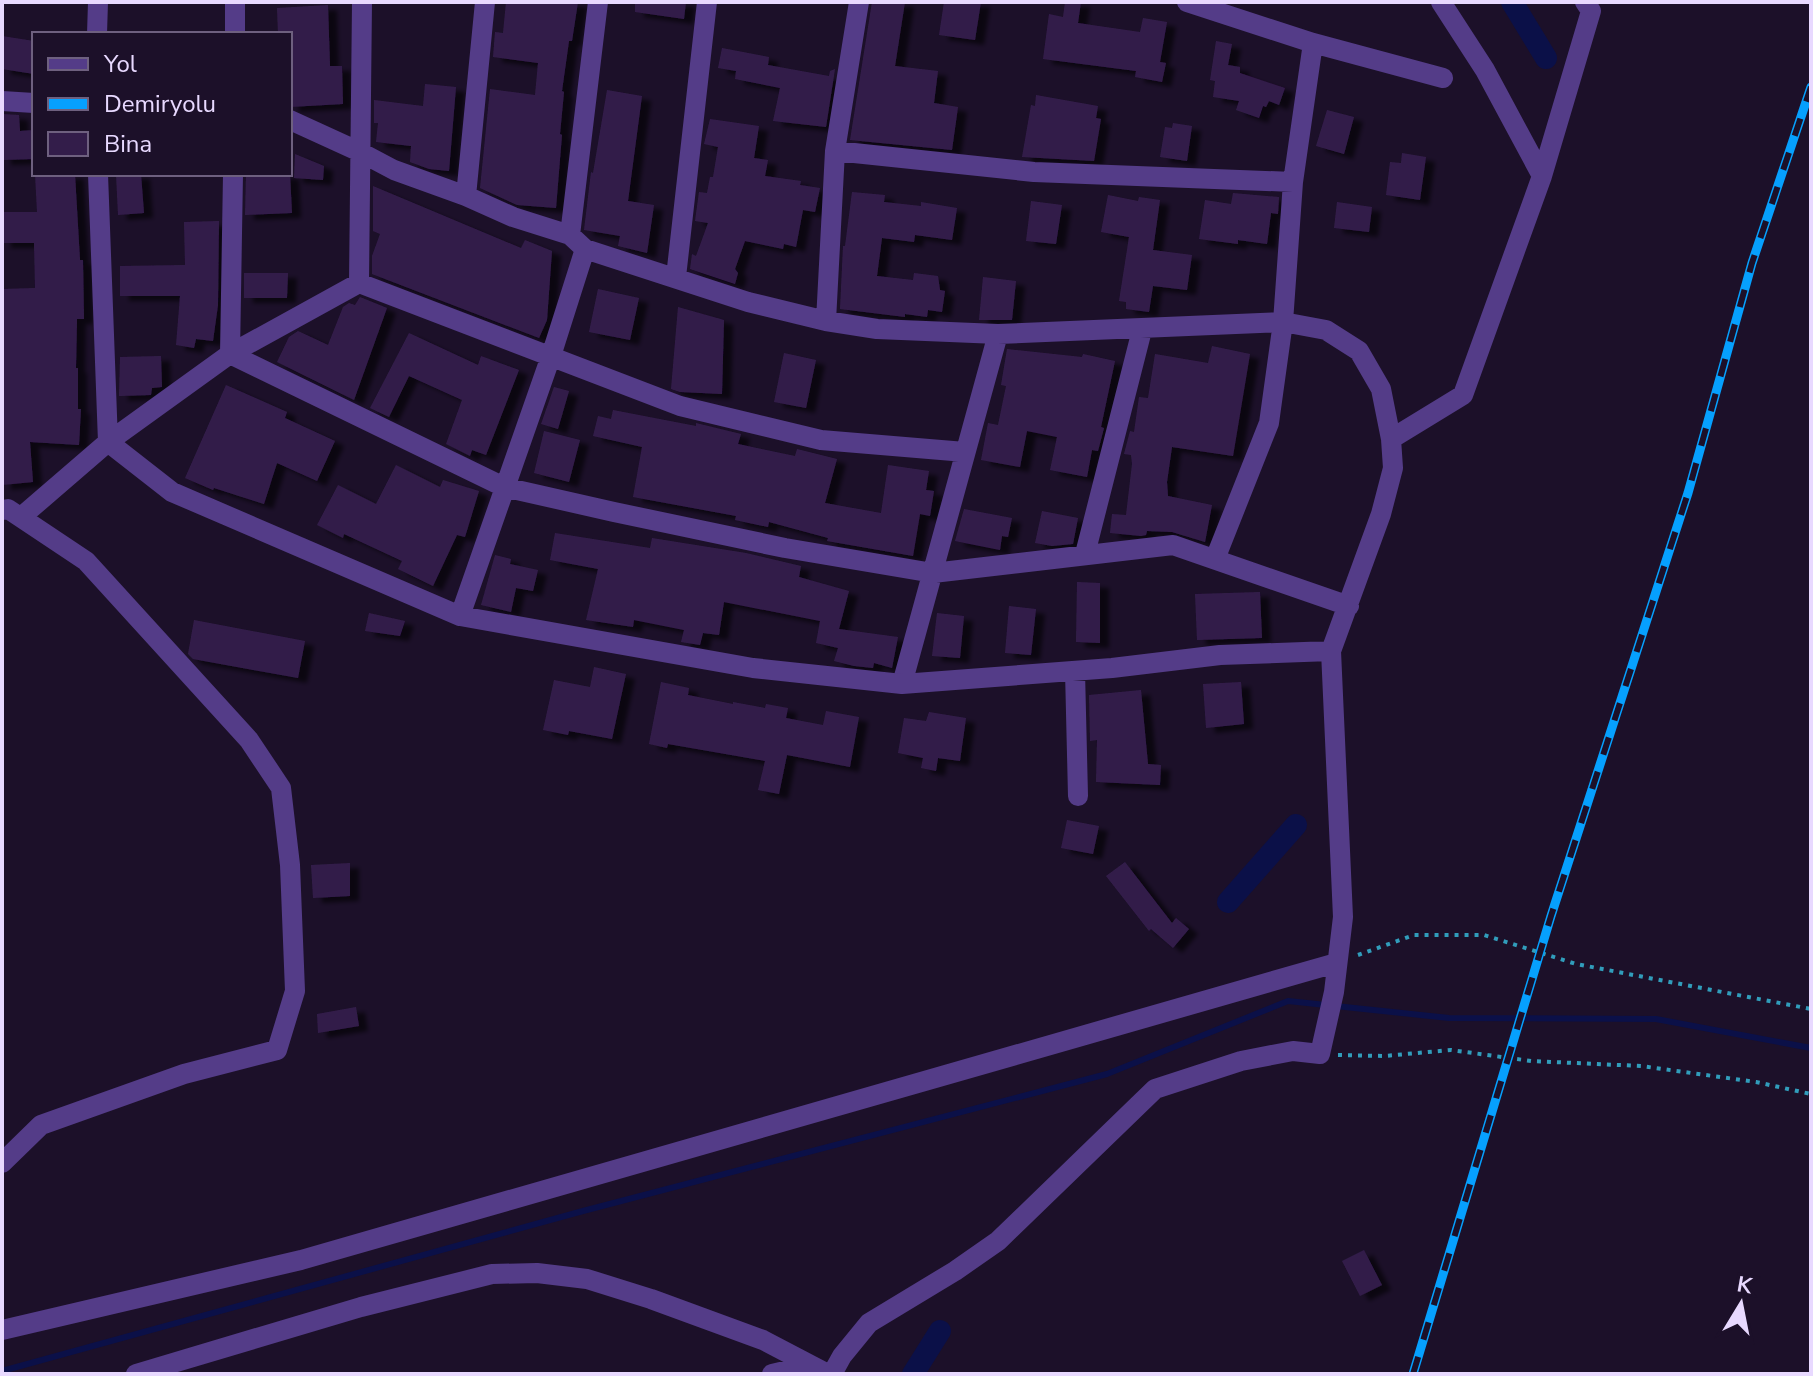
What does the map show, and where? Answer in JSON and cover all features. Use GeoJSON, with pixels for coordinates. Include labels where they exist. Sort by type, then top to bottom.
{"type":"FeatureCollection","features":[{"type":"Feature","properties":{"kind":"street"},"geometry":{"type":"LineString","coordinates":[[97,32],[98,2]]}},
{"type":"Feature","properties":{"kind":"street"},"geometry":{"type":"LineString","coordinates":[[235,2],[235,32]]}},
{"type":"Feature","properties":{"kind":"street"},"geometry":{"type":"LineString","coordinates":[[359,283],[362,2]]}},
{"type":"Feature","properties":{"kind":"street"},"geometry":{"type":"LineString","coordinates":[[466,196],[485,2]]}},
{"type":"Feature","properties":{"kind":"street"},"geometry":{"type":"LineString","coordinates":[[460,616],[551,356],[577,242],[598,2]]}},
{"type":"Feature","properties":{"kind":"street"},"geometry":{"type":"LineString","coordinates":[[676,277],[707,2]]}},
{"type":"Feature","properties":{"kind":"street"},"geometry":{"type":"LineString","coordinates":[[826,321],[835,151],[859,2]]}},
{"type":"Feature","properties":{"kind":"street"},"geometry":{"type":"LineString","coordinates":[[1187,2],[1313,43],[1443,78]]}},
{"type":"Feature","properties":{"kind":"street"},"geometry":{"type":"LineString","coordinates":[[1441,2],[1485,70],[1542,176]]}},
{"type":"Feature","properties":{"kind":"street"},"geometry":{"type":"LineString","coordinates":[[1391,439],[1463,395],[1542,176],[1591,11],[1585,2]]}},
{"type":"Feature","properties":{"kind":"street"},"geometry":{"type":"LineString","coordinates":[[1215,559],[1269,423],[1283,322],[1293,182],[1313,43]]}},
{"type":"Feature","properties":{"kind":"street"},"geometry":{"type":"LineString","coordinates":[[2,101],[32,103]]}},
{"type":"Feature","properties":{"kind":"street"},"geometry":{"type":"LineString","coordinates":[[292,121],[394,170],[577,242],[748,302],[826,321],[877,329],[998,334],[1283,322],[1326,330],[1359,351],[1381,389],[1393,468],[1381,514],[1331,651],[1343,917],[1334,992],[1320,1054],[1293,1051],[1241,1061],[1155,1089],[998,1241],[869,1323],[842,1356],[823,1371],[772,1374]]}},
{"type":"Feature","properties":{"kind":"street"},"geometry":{"type":"LineString","coordinates":[[835,151],[1034,172],[1293,182]]}},
{"type":"Feature","properties":{"kind":"street"},"geometry":{"type":"LineString","coordinates":[[98,176],[108,442],[172,492],[460,616],[753,668],[902,684],[1075,671],[1220,655],[1331,651]]}},
{"type":"Feature","properties":{"kind":"street"},"geometry":{"type":"LineString","coordinates":[[230,354],[233,176]]}},
{"type":"Feature","properties":{"kind":"street"},"geometry":{"type":"LineString","coordinates":[[2,1163],[41,1125],[184,1074],[277,1050],[295,991],[290,865],[281,788],[249,740],[86,561],[12,514],[108,442],[230,354],[359,283],[680,406],[807,437],[965,452]]}},
{"type":"Feature","properties":{"kind":"street"},"geometry":{"type":"LineString","coordinates":[[1085,554],[1142,330]]}},
{"type":"Feature","properties":{"kind":"street"},"geometry":{"type":"LineString","coordinates":[[902,684],[998,334]]}},
{"type":"Feature","properties":{"kind":"street"},"geometry":{"type":"LineString","coordinates":[[230,354],[504,487],[785,548],[933,573],[1173,545],[1349,606]]}},
{"type":"Feature","properties":{"kind":"street"},"geometry":{"type":"LineString","coordinates":[[1075,671],[1078,796]]}},
{"type":"Feature","properties":{"kind":"street"},"geometry":{"type":"LineString","coordinates":[[2,1330],[301,1260],[1336,963]]}},
{"type":"Feature","properties":{"kind":"street"},"geometry":{"type":"LineString","coordinates":[[136,1374],[361,1307],[492,1274],[537,1273],[587,1279],[651,1299],[763,1340],[823,1371]]}},
{"type":"Feature","properties":{"kind":"path"},"geometry":{"type":"LineString","coordinates":[[1336,963],[1414,935],[1484,935],[1576,964],[1811,1009]]}},
{"type":"Feature","properties":{"kind":"path"},"geometry":{"type":"LineString","coordinates":[[1320,1054],[1384,1056],[1451,1050],[1531,1061],[1641,1066],[1756,1082],[1811,1094]]}},
{"type":"Feature","properties":{"kind":"building"},"geometry":{"type":"Polygon","coordinates":[[[506,2],[578,2],[562,91],[556,208],[517,205],[480,188],[490,89],[535,95],[538,63],[493,57],[495,32],[503,33],[506,2]]]}},
{"type":"Feature","properties":{"kind":"building"},"geometry":{"type":"Polygon","coordinates":[[[635,2],[686,2],[684,19],[635,12],[635,2]]]}},
{"type":"Feature","properties":{"kind":"building"},"geometry":{"type":"Polygon","coordinates":[[[872,2],[905,2],[895,66],[938,71],[934,103],[958,107],[952,150],[850,140],[872,2]]]}},
{"type":"Feature","properties":{"kind":"building"},"geometry":{"type":"Polygon","coordinates":[[[944,2],[981,2],[975,40],[939,35],[944,2]]]}},
{"type":"Feature","properties":{"kind":"building"},"geometry":{"type":"Polygon","coordinates":[[[1065,2],[1081,2],[1078,23],[1140,32],[1143,18],[1167,22],[1160,62],[1166,63],[1162,82],[1135,77],[1136,71],[1043,59],[1049,14],[1063,17],[1065,2]]]}},
{"type":"Feature","properties":{"kind":"building"},"geometry":{"type":"Polygon","coordinates":[[[328,5],[330,66],[342,66],[343,104],[292,107],[292,32],[278,32],[277,8],[328,5]]]}},
{"type":"Feature","properties":{"kind":"building"},"geometry":{"type":"Polygon","coordinates":[[[2,36],[32,41],[32,74],[2,69],[2,36]]]}},
{"type":"Feature","properties":{"kind":"building"},"geometry":{"type":"Polygon","coordinates":[[[1216,41],[1232,44],[1228,65],[1240,67],[1240,73],[1285,88],[1279,105],[1269,101],[1266,107],[1263,106],[1259,118],[1236,110],[1239,101],[1213,97],[1215,81],[1210,80],[1216,41]]]}},
{"type":"Feature","properties":{"kind":"building"},"geometry":{"type":"Polygon","coordinates":[[[722,48],[769,57],[768,65],[829,76],[830,71],[835,69],[826,127],[773,121],[780,88],[735,79],[736,71],[718,68],[722,48]]]}},
{"type":"Feature","properties":{"kind":"building"},"geometry":{"type":"Polygon","coordinates":[[[425,84],[456,87],[449,171],[429,169],[410,162],[411,146],[376,142],[378,123],[374,123],[374,100],[423,106],[425,84]]]}},
{"type":"Feature","properties":{"kind":"building"},"geometry":{"type":"Polygon","coordinates":[[[607,90],[642,96],[628,201],[654,205],[647,253],[618,246],[620,236],[584,230],[591,172],[607,90]]]}},
{"type":"Feature","properties":{"kind":"building"},"geometry":{"type":"Polygon","coordinates":[[[1036,95],[1098,106],[1096,118],[1101,119],[1094,161],[1022,157],[1031,105],[1035,106],[1036,95]]]}},
{"type":"Feature","properties":{"kind":"building"},"geometry":{"type":"Polygon","coordinates":[[[1327,110],[1354,117],[1344,154],[1316,146],[1327,110]]]}},
{"type":"Feature","properties":{"kind":"building"},"geometry":{"type":"Polygon","coordinates":[[[2,114],[19,115],[20,131],[32,130],[32,159],[2,160],[2,114]]]}},
{"type":"Feature","properties":{"kind":"building"},"geometry":{"type":"Polygon","coordinates":[[[710,119],[759,126],[754,158],[768,160],[765,176],[801,181],[800,185],[820,188],[815,212],[803,210],[796,247],[784,244],[783,249],[745,241],[735,269],[738,273],[735,284],[690,269],[692,254],[696,256],[708,223],[695,221],[699,192],[707,193],[718,147],[704,144],[710,119]]]}},
{"type":"Feature","properties":{"kind":"building"},"geometry":{"type":"Polygon","coordinates":[[[1173,123],[1192,126],[1187,161],[1160,157],[1165,127],[1172,128],[1173,123]]]}},
{"type":"Feature","properties":{"kind":"building"},"geometry":{"type":"Polygon","coordinates":[[[1402,153],[1426,157],[1420,200],[1386,195],[1390,162],[1401,163],[1402,153]]]}},
{"type":"Feature","properties":{"kind":"building"},"geometry":{"type":"Polygon","coordinates":[[[295,154],[324,166],[323,180],[294,178],[295,154]]]}},
{"type":"Feature","properties":{"kind":"building"},"geometry":{"type":"Polygon","coordinates":[[[35,176],[75,176],[80,260],[83,260],[84,319],[77,319],[76,368],[78,409],[81,409],[79,445],[30,442],[33,482],[2,485],[2,289],[35,288],[34,243],[2,243],[2,212],[37,212],[35,176]]]}},
{"type":"Feature","properties":{"kind":"building"},"geometry":{"type":"Polygon","coordinates":[[[116,176],[141,176],[144,213],[118,215],[116,176]]]}},
{"type":"Feature","properties":{"kind":"building"},"geometry":{"type":"Polygon","coordinates":[[[246,176],[290,176],[292,213],[245,215],[246,176]]]}},
{"type":"Feature","properties":{"kind":"building"},"geometry":{"type":"Polygon","coordinates":[[[373,186],[521,248],[525,240],[552,251],[547,320],[539,338],[372,274],[372,256],[380,234],[373,231],[373,186]]]}},
{"type":"Feature","properties":{"kind":"building"},"geometry":{"type":"Polygon","coordinates":[[[852,192],[885,195],[884,202],[921,206],[921,202],[957,208],[952,240],[915,235],[914,242],[882,238],[877,276],[913,280],[914,273],[938,276],[940,290],[945,291],[942,312],[928,310],[927,317],[905,314],[905,317],[840,309],[843,246],[852,192]]]}},
{"type":"Feature","properties":{"kind":"building"},"geometry":{"type":"Polygon","coordinates":[[[1233,193],[1279,197],[1278,214],[1271,213],[1267,244],[1199,239],[1205,200],[1231,204],[1233,193]]]}},
{"type":"Feature","properties":{"kind":"building"},"geometry":{"type":"Polygon","coordinates":[[[1108,195],[1138,201],[1139,197],[1160,200],[1153,250],[1192,255],[1187,290],[1153,286],[1149,312],[1126,309],[1126,302],[1119,301],[1129,237],[1101,232],[1108,195]]]}},
{"type":"Feature","properties":{"kind":"building"},"geometry":{"type":"Polygon","coordinates":[[[1031,201],[1062,205],[1056,244],[1026,241],[1031,201]]]}},
{"type":"Feature","properties":{"kind":"building"},"geometry":{"type":"Polygon","coordinates":[[[1337,202],[1372,207],[1369,232],[1334,228],[1337,202]]]}},
{"type":"Feature","properties":{"kind":"building"},"geometry":{"type":"Polygon","coordinates":[[[219,221],[218,305],[213,341],[196,339],[194,348],[176,345],[180,296],[120,296],[120,266],[185,265],[184,222],[219,221]]]}},
{"type":"Feature","properties":{"kind":"building"},"geometry":{"type":"Polygon","coordinates":[[[244,273],[288,273],[287,298],[244,298],[244,273]]]}},
{"type":"Feature","properties":{"kind":"building"},"geometry":{"type":"Polygon","coordinates":[[[983,277],[1016,281],[1012,320],[979,320],[983,277]]]}},
{"type":"Feature","properties":{"kind":"building"},"geometry":{"type":"Polygon","coordinates":[[[598,289],[639,298],[630,340],[589,332],[598,289]]]}},
{"type":"Feature","properties":{"kind":"building"},"geometry":{"type":"Polygon","coordinates":[[[360,297],[387,308],[354,400],[277,362],[289,337],[298,331],[328,345],[343,307],[349,303],[355,305],[360,297]]]}},
{"type":"Feature","properties":{"kind":"building"},"geometry":{"type":"Polygon","coordinates":[[[678,307],[724,320],[722,394],[671,389],[678,307]]]}},
{"type":"Feature","properties":{"kind":"building"},"geometry":{"type":"Polygon","coordinates":[[[409,333],[478,365],[481,356],[519,370],[486,455],[472,450],[470,456],[446,444],[462,400],[409,376],[389,417],[370,408],[409,333]]]}},
{"type":"Feature","properties":{"kind":"building"},"geometry":{"type":"Polygon","coordinates":[[[1212,346],[1250,354],[1233,456],[1172,447],[1167,482],[1168,496],[1212,505],[1205,542],[1172,532],[1147,531],[1146,535],[1141,536],[1110,533],[1112,514],[1126,515],[1132,464],[1131,455],[1124,454],[1130,431],[1134,432],[1139,397],[1148,398],[1155,354],[1208,363],[1212,346]]]}},
{"type":"Feature","properties":{"kind":"building"},"geometry":{"type":"Polygon","coordinates":[[[1007,349],[1082,357],[1083,354],[1115,361],[1101,427],[1104,428],[1098,451],[1092,450],[1087,477],[1050,470],[1057,437],[1027,431],[1020,467],[981,460],[988,423],[998,425],[1006,386],[1001,385],[1007,349]]]}},
{"type":"Feature","properties":{"kind":"building"},"geometry":{"type":"Polygon","coordinates":[[[784,353],[816,360],[806,408],[774,402],[784,353]]]}},
{"type":"Feature","properties":{"kind":"building"},"geometry":{"type":"Polygon","coordinates":[[[161,356],[162,387],[152,388],[151,395],[119,396],[120,357],[161,356]]]}},
{"type":"Feature","properties":{"kind":"building"},"geometry":{"type":"Polygon","coordinates":[[[226,385],[287,412],[285,418],[335,441],[317,481],[277,463],[264,504],[213,490],[185,478],[226,385]]]}},
{"type":"Feature","properties":{"kind":"building"},"geometry":{"type":"Polygon","coordinates":[[[554,387],[569,391],[558,429],[541,424],[554,387]]]}},
{"type":"Feature","properties":{"kind":"building"},"geometry":{"type":"Polygon","coordinates":[[[613,410],[696,426],[696,423],[741,434],[738,444],[795,456],[797,449],[837,459],[825,503],[881,513],[888,465],[929,471],[926,490],[934,491],[930,516],[920,514],[913,556],[827,541],[828,538],[769,522],[768,527],[735,520],[736,516],[633,497],[642,447],[593,436],[598,416],[611,419],[613,410]]]}},
{"type":"Feature","properties":{"kind":"building"},"geometry":{"type":"Polygon","coordinates":[[[544,431],[580,440],[569,482],[534,473],[544,431]]]}},
{"type":"Feature","properties":{"kind":"building"},"geometry":{"type":"Polygon","coordinates":[[[396,465],[440,487],[443,480],[479,491],[465,537],[457,535],[433,586],[398,569],[402,561],[317,525],[338,485],[376,504],[396,465]]]}},
{"type":"Feature","properties":{"kind":"building"},"geometry":{"type":"Polygon","coordinates":[[[964,509],[1012,518],[1008,537],[1002,536],[1000,550],[955,541],[964,509]]]}},
{"type":"Feature","properties":{"kind":"building"},"geometry":{"type":"Polygon","coordinates":[[[1042,511],[1078,518],[1073,544],[1052,546],[1035,543],[1042,511]]]}},
{"type":"Feature","properties":{"kind":"building"},"geometry":{"type":"Polygon","coordinates":[[[555,533],[650,548],[652,538],[746,553],[801,566],[799,577],[849,591],[839,629],[898,637],[892,668],[874,663],[873,668],[834,661],[838,648],[816,643],[820,621],[724,602],[719,635],[703,633],[700,645],[681,642],[684,630],[634,620],[633,627],[586,620],[598,569],[550,560],[555,533]]]}},
{"type":"Feature","properties":{"kind":"building"},"geometry":{"type":"Polygon","coordinates":[[[495,555],[511,559],[510,564],[538,570],[533,591],[516,588],[511,612],[481,605],[495,555]]]}},
{"type":"Feature","properties":{"kind":"building"},"geometry":{"type":"Polygon","coordinates":[[[1077,582],[1100,583],[1100,643],[1076,642],[1077,582]]]}},
{"type":"Feature","properties":{"kind":"building"},"geometry":{"type":"Polygon","coordinates":[[[1260,592],[1262,638],[1197,640],[1195,594],[1260,592]]]}},
{"type":"Feature","properties":{"kind":"building"},"geometry":{"type":"Polygon","coordinates":[[[1009,606],[1036,609],[1031,655],[1005,653],[1009,606]]]}},
{"type":"Feature","properties":{"kind":"building"},"geometry":{"type":"Polygon","coordinates":[[[369,613],[405,621],[400,636],[365,631],[369,613]]]}},
{"type":"Feature","properties":{"kind":"building"},"geometry":{"type":"Polygon","coordinates":[[[937,613],[964,616],[960,658],[932,656],[937,613]]]}},
{"type":"Feature","properties":{"kind":"building"},"geometry":{"type":"Polygon","coordinates":[[[194,620],[305,641],[298,678],[193,659],[188,654],[194,620]]]}},
{"type":"Feature","properties":{"kind":"building"},"geometry":{"type":"Polygon","coordinates":[[[594,667],[626,674],[612,739],[543,730],[554,680],[590,687],[594,667]]]}},
{"type":"Feature","properties":{"kind":"building"},"geometry":{"type":"Polygon","coordinates":[[[661,682],[689,688],[688,695],[733,704],[788,708],[786,718],[823,725],[826,711],[859,717],[850,767],[787,755],[779,794],[758,790],[765,761],[668,744],[667,748],[649,744],[661,682]]]}},
{"type":"Feature","properties":{"kind":"building"},"geometry":{"type":"Polygon","coordinates":[[[1241,682],[1244,724],[1206,728],[1203,684],[1241,682]]]}},
{"type":"Feature","properties":{"kind":"building"},"geometry":{"type":"Polygon","coordinates":[[[1141,690],[1148,764],[1161,765],[1160,785],[1096,782],[1097,740],[1090,741],[1089,695],[1141,690]]]}},
{"type":"Feature","properties":{"kind":"building"},"geometry":{"type":"Polygon","coordinates":[[[929,712],[966,718],[960,761],[938,758],[936,771],[921,768],[923,758],[898,753],[904,718],[926,721],[929,712]]]}},
{"type":"Feature","properties":{"kind":"building"},"geometry":{"type":"Polygon","coordinates":[[[1067,820],[1099,826],[1093,854],[1061,848],[1067,820]]]}},
{"type":"Feature","properties":{"kind":"building"},"geometry":{"type":"Polygon","coordinates":[[[1125,862],[1172,923],[1176,918],[1189,929],[1173,948],[1151,929],[1149,931],[1106,876],[1125,862]]]}},
{"type":"Feature","properties":{"kind":"building"},"geometry":{"type":"Polygon","coordinates":[[[350,863],[350,896],[313,898],[311,865],[350,863]]]}},
{"type":"Feature","properties":{"kind":"building"},"geometry":{"type":"Polygon","coordinates":[[[356,1007],[359,1026],[318,1033],[317,1014],[356,1007]]]}},
{"type":"Feature","properties":{"kind":"building"},"geometry":{"type":"Polygon","coordinates":[[[1364,1250],[1382,1285],[1360,1296],[1342,1261],[1364,1250]]]}},
{"type":"Feature","properties":{"kind":"waterway"},"geometry":{"type":"LineString","coordinates":[[1512,2],[1546,58]]}},
{"type":"Feature","properties":{"kind":"waterway"},"geometry":{"type":"LineString","coordinates":[[1228,902],[1296,825]]}},
{"type":"Feature","properties":{"kind":"waterway"},"geometry":{"type":"LineString","coordinates":[[2,1371],[583,1211],[1107,1074],[1288,1001],[1449,1018],[1656,1019],[1811,1048]]}},
{"type":"Feature","properties":{"kind":"waterway"},"geometry":{"type":"LineString","coordinates":[[913,1374],[940,1331]]}},
{"type":"Feature","properties":{"kind":"railway"},"geometry":{"type":"LineString","coordinates":[[1413,1374],[1551,916],[1688,493],[1752,263],[1811,87]]}}]}
